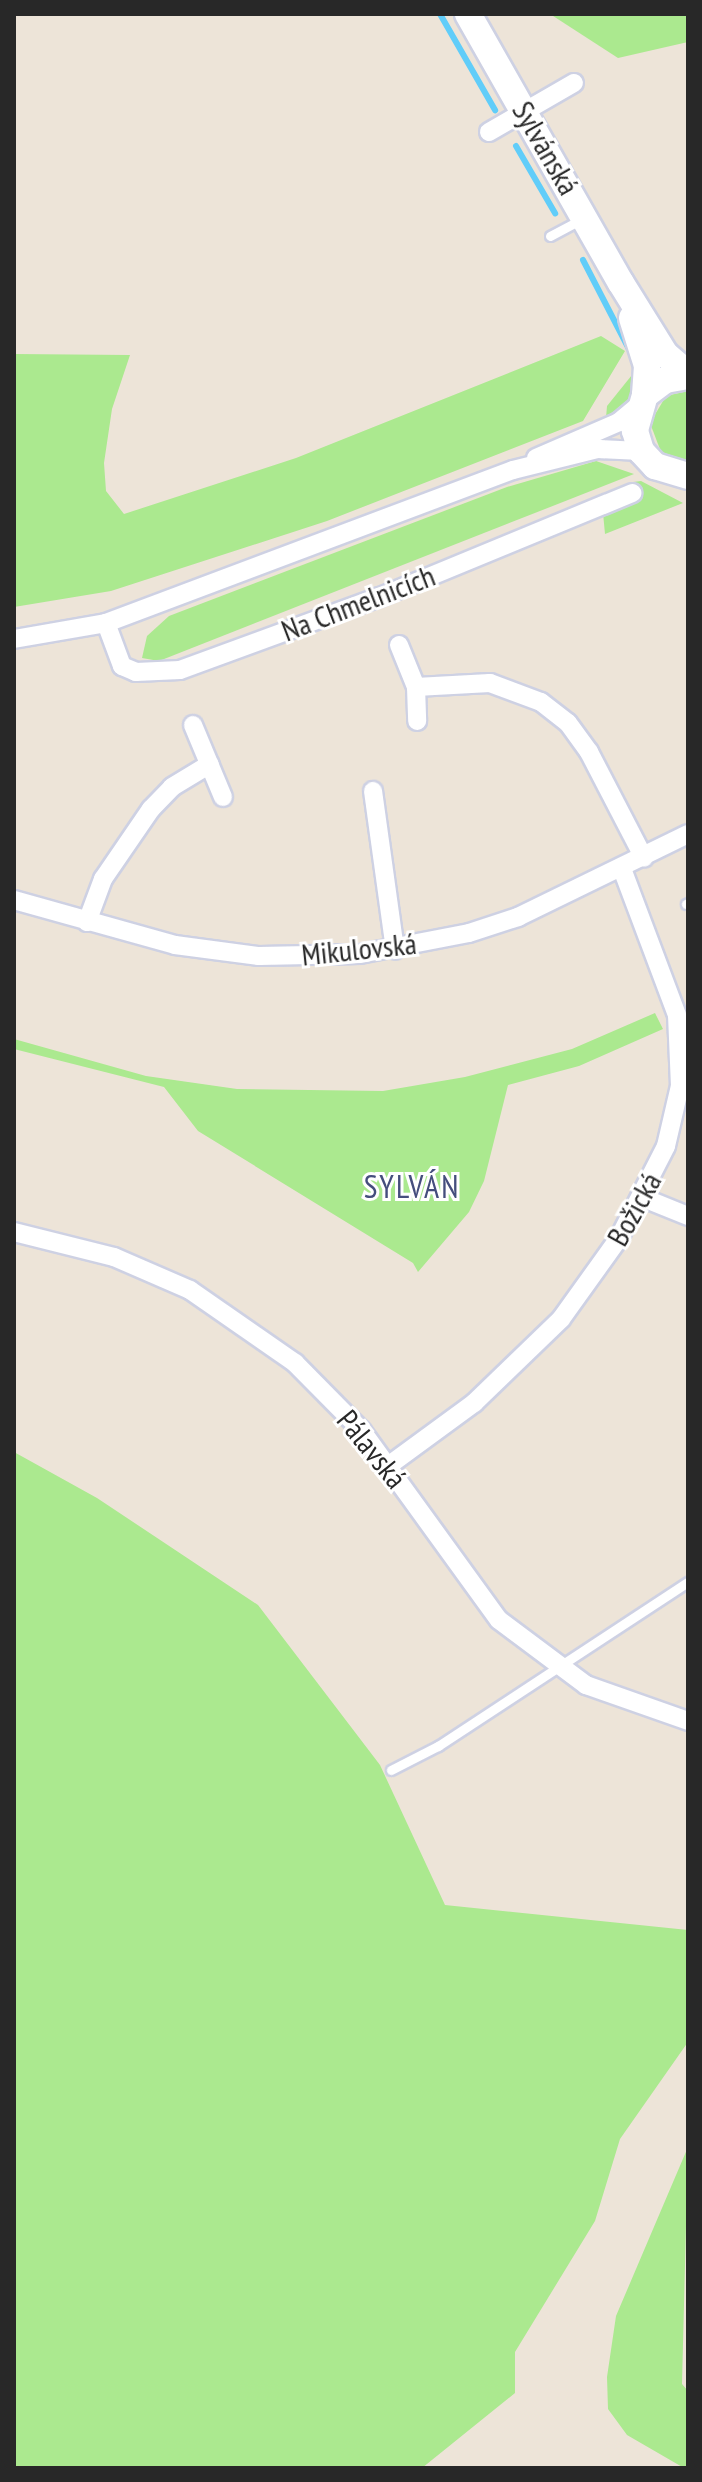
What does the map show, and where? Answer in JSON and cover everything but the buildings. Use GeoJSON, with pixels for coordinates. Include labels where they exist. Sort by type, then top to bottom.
{"type":"FeatureCollection","features":[{"type":"Feature","properties":{"kind":"street","name":"Sylvánská"},"geometry":{"type":"LineString","coordinates":[[468,14],[621,283],[665,354],[688,375]]}},
{"type":"Feature","properties":{"kind":"street"},"geometry":{"type":"LineString","coordinates":[[489,132],[574,83]]}},
{"type":"Feature","properties":{"kind":"street","name":"Sylvánská"},"geometry":{"type":"LineString","coordinates":[[621,283],[647,366],[642,401]]}},
{"type":"Feature","properties":{"kind":"street"},"geometry":{"type":"LineString","coordinates":[[14,639],[106,623],[513,470],[619,422],[665,380],[688,375]]}},
{"type":"Feature","properties":{"kind":"street"},"geometry":{"type":"LineString","coordinates":[[642,401],[635,431],[641,451],[664,471],[687,477]]}},
{"type":"Feature","properties":{"kind":"street"},"geometry":{"type":"LineString","coordinates":[[513,470],[598,449],[641,451]]}},
{"type":"Feature","properties":{"kind":"street","name":"Na Chmelnicích"},"geometry":{"type":"LineString","coordinates":[[106,623],[122,666],[136,672],[180,670],[380,597],[632,493]]}},
{"type":"Feature","properties":{"kind":"street"},"geometry":{"type":"LineString","coordinates":[[399,645],[416,687],[417,721]]}},
{"type":"Feature","properties":{"kind":"street"},"geometry":{"type":"LineString","coordinates":[[416,687],[490,683],[541,702],[568,723],[589,752],[644,858]]}},
{"type":"Feature","properties":{"kind":"street"},"geometry":{"type":"LineString","coordinates":[[193,725],[223,797]]}},
{"type":"Feature","properties":{"kind":"street"},"geometry":{"type":"LineString","coordinates":[[87,922],[103,879],[151,809],[172,787],[210,764]]}},
{"type":"Feature","properties":{"kind":"street"},"geometry":{"type":"LineString","coordinates":[[373,791],[395,949]]}},
{"type":"Feature","properties":{"kind":"street","name":"Mikulovská"},"geometry":{"type":"LineString","coordinates":[[14,900],[175,945],[236,954],[325,956],[395,949],[518,917],[622,869],[688,834]]}},
{"type":"Feature","properties":{"kind":"street","name":"Božická"},"geometry":{"type":"LineString","coordinates":[[388,1466],[474,1403],[537,1346],[602,1265],[641,1197],[675,1115],[681,1048],[674,997],[622,869]]}},
{"type":"Feature","properties":{"kind":"street"},"geometry":{"type":"LineString","coordinates":[[641,1197],[688,1216]]}},
{"type":"Feature","properties":{"kind":"street","name":"Pálavská"},"geometry":{"type":"LineString","coordinates":[[14,1232],[114,1257],[190,1290],[295,1363],[362,1431],[499,1620],[586,1685],[688,1721]]}},
{"type":"Feature","properties":{"kind":"lane"},"geometry":{"type":"LineString","coordinates":[[550,236],[585,217]]}},
{"type":"Feature","properties":{"kind":"lane"},"geometry":{"type":"LineString","coordinates":[[391,1770],[560,1667],[688,1582]]}},
{"type":"Feature","properties":{"kind":"green space"},"geometry":{"type":"Polygon","coordinates":[[[550,14],[688,14],[688,42],[618,58],[550,14]]]}},
{"type":"Feature","properties":{"kind":"green space"},"geometry":{"type":"Polygon","coordinates":[[[601,336],[625,351],[583,421],[327,521],[111,591],[14,607],[14,354],[130,355],[112,409],[104,463],[106,491],[124,514],[296,458],[601,336]]]}},
{"type":"Feature","properties":{"kind":"green space"},"geometry":{"type":"Polygon","coordinates":[[[640,365],[629,402],[606,418],[607,406],[640,365]]]}},
{"type":"Feature","properties":{"kind":"green space"},"geometry":{"type":"Polygon","coordinates":[[[688,391],[688,460],[680,460],[661,452],[650,423],[666,396],[688,391]]]}},
{"type":"Feature","properties":{"kind":"green space"},"geometry":{"type":"Polygon","coordinates":[[[596,461],[634,474],[159,661],[142,658],[147,636],[169,616],[507,487],[596,461]]]}},
{"type":"Feature","properties":{"kind":"green space"},"geometry":{"type":"Polygon","coordinates":[[[641,481],[683,503],[605,534],[603,513],[640,499],[633,482],[641,481]]]}},
{"type":"Feature","properties":{"kind":"green space"},"geometry":{"type":"Polygon","coordinates":[[[655,1013],[663,1029],[579,1066],[508,1085],[484,1181],[469,1212],[418,1272],[413,1263],[198,1131],[164,1087],[14,1049],[14,1039],[146,1076],[237,1089],[383,1091],[465,1077],[572,1049],[655,1013]]]}},
{"type":"Feature","properties":{"kind":"green space"},"geometry":{"type":"Polygon","coordinates":[[[14,1452],[97,1498],[258,1605],[380,1765],[445,1905],[688,1930],[688,2042],[620,2139],[595,2221],[515,2352],[515,2393],[422,2468],[14,2468],[14,1452]]]}},
{"type":"Feature","properties":{"kind":"green space"},"geometry":{"type":"Polygon","coordinates":[[[688,2147],[682,2384],[688,2391],[688,2468],[684,2468],[627,2435],[608,2409],[607,2377],[616,2316],[688,2147]]]}},
{"type":"Feature","properties":{"kind":"waterway"},"geometry":{"type":"LineString","coordinates":[[440,14],[495,110]]}},
{"type":"Feature","properties":{"kind":"waterway"},"geometry":{"type":"LineString","coordinates":[[516,146],[555,213]]}},
{"type":"Feature","properties":{"kind":"waterway"},"geometry":{"type":"LineString","coordinates":[[583,260],[629,349]]}},
{"type":"Feature","properties":{"kind":"district","name":"SYLVÁN"},"geometry":{"type":"Point","coordinates":[412,1186]}}]}
